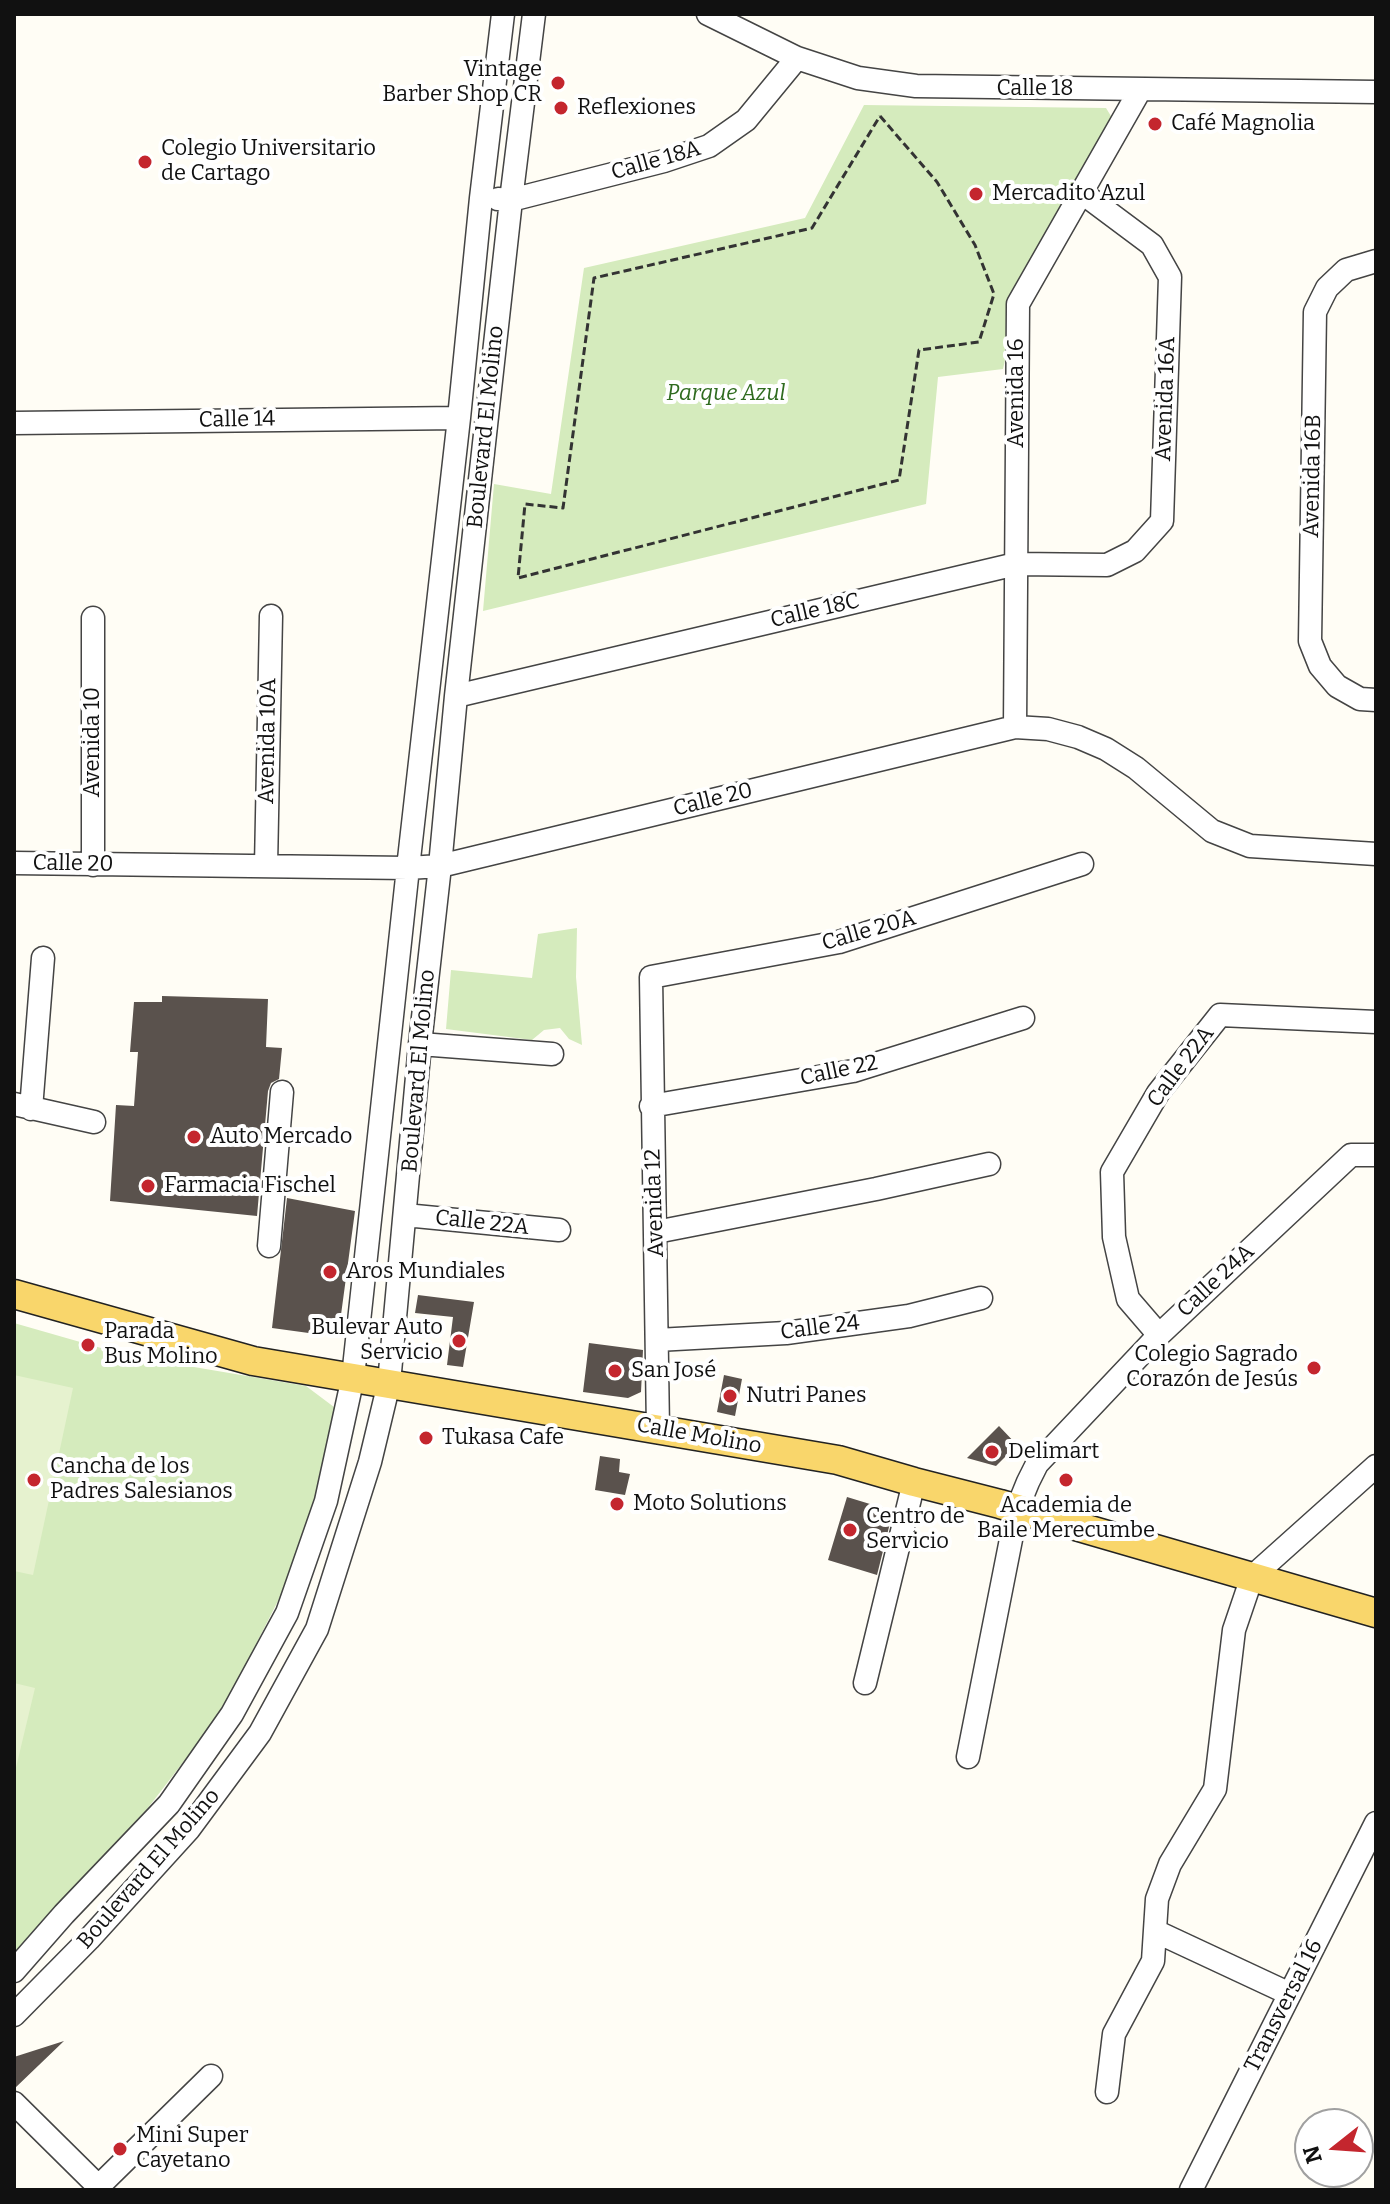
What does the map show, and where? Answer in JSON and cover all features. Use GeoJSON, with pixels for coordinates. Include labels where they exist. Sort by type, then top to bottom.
{"type":"FeatureCollection","features":[{"type":"Feature","properties":{"kind":"main road","name":"Calle Molino"},"geometry":{"type":"LineString","coordinates":[[14,1294],[253,1361],[838,1460],[1376,1613]]}},
{"type":"Feature","properties":{"kind":"street","name":"Boulevard El Molino"},"geometry":{"type":"LineString","coordinates":[[14,1971],[169,1804],[232,1714],[287,1613],[326,1501],[353,1377],[503,14]]}},
{"type":"Feature","properties":{"kind":"street","name":"Boulevard El Molino"},"geometry":{"type":"LineString","coordinates":[[14,2015],[89,1939],[189,1829],[260,1733],[317,1629],[370,1462],[389,1383],[456,696],[534,14]]}},
{"type":"Feature","properties":{"kind":"street","name":"Calle 18"},"geometry":{"type":"LineString","coordinates":[[708,14],[797,58],[858,78],[916,86],[1376,92]]}},
{"type":"Feature","properties":{"kind":"street","name":"Calle 18A"},"geometry":{"type":"LineString","coordinates":[[481,198],[511,200],[664,161],[709,146],[746,120],[797,58]]}},
{"type":"Feature","properties":{"kind":"street","name":"Avenida 16"},"geometry":{"type":"LineString","coordinates":[[1015,727],[1018,304],[1140,90]]}},
{"type":"Feature","properties":{"kind":"street","name":"Avenida 16A"},"geometry":{"type":"LineString","coordinates":[[1081,192],[1152,245],[1170,277],[1162,521]]}},
{"type":"Feature","properties":{"kind":"street","name":"Avenida 16B"},"geometry":{"type":"LineString","coordinates":[[1376,261],[1346,270],[1327,288],[1315,312],[1310,641],[1320,666],[1337,686],[1360,699],[1376,700]]}},
{"type":"Feature","properties":{"kind":"street","name":"Calle 14"},"geometry":{"type":"LineString","coordinates":[[14,423],[459,418]]}},
{"type":"Feature","properties":{"kind":"street","name":"Calle 18C"},"geometry":{"type":"LineString","coordinates":[[456,696],[1016,564],[1107,565],[1135,551],[1162,521]]}},
{"type":"Feature","properties":{"kind":"street","name":"Avenida 10A"},"geometry":{"type":"LineString","coordinates":[[266,866],[271,616]]}},
{"type":"Feature","properties":{"kind":"street","name":"Avenida 10"},"geometry":{"type":"LineString","coordinates":[[93,618],[93,865]]}},
{"type":"Feature","properties":{"kind":"street","name":"Calle 20"},"geometry":{"type":"LineString","coordinates":[[14,863],[440,866],[1015,727],[1048,729],[1106,749],[1136,768],[1212,831],[1250,846],[1376,854]]}},
{"type":"Feature","properties":{"kind":"street","name":"Calle 20A"},"geometry":{"type":"LineString","coordinates":[[651,977],[839,942],[1082,864]]}},
{"type":"Feature","properties":{"kind":"street"},"geometry":{"type":"LineString","coordinates":[[43,958],[22,1106],[94,1122]]}},
{"type":"Feature","properties":{"kind":"street","name":"Avenida 12"},"geometry":{"type":"LineString","coordinates":[[651,977],[658,1429]]}},
{"type":"Feature","properties":{"kind":"street","name":"Calle 22A"},"geometry":{"type":"LineString","coordinates":[[1159,1335],[1128,1299],[1114,1237],[1112,1172],[1158,1093],[1220,1015],[1376,1022]]}},
{"type":"Feature","properties":{"kind":"street","name":"Calle 22"},"geometry":{"type":"LineString","coordinates":[[651,1106],[853,1071],[1023,1018]]}},
{"type":"Feature","properties":{"kind":"street"},"geometry":{"type":"LineString","coordinates":[[420,1044],[552,1054]]}},
{"type":"Feature","properties":{"kind":"street"},"geometry":{"type":"LineString","coordinates":[[269,1246],[282,1092]]}},
{"type":"Feature","properties":{"kind":"street","name":"Calle 24A"},"geometry":{"type":"LineString","coordinates":[[968,1757],[1017,1509],[1037,1464],[1159,1335],[1351,1155],[1376,1155]]}},
{"type":"Feature","properties":{"kind":"street"},"geometry":{"type":"LineString","coordinates":[[656,1232],[989,1164]]}},
{"type":"Feature","properties":{"kind":"street","name":"Calle 22A"},"geometry":{"type":"LineString","coordinates":[[405,1215],[559,1230]]}},
{"type":"Feature","properties":{"kind":"street","name":"Calle 24"},"geometry":{"type":"LineString","coordinates":[[657,1340],[786,1333],[909,1316],[981,1298]]}},
{"type":"Feature","properties":{"kind":"street"},"geometry":{"type":"LineString","coordinates":[[337,1455],[370,1462]]}},
{"type":"Feature","properties":{"kind":"street"},"geometry":{"type":"LineString","coordinates":[[1107,2092],[1114,2034],[1153,1961],[1157,1899],[1170,1864],[1215,1789],[1234,1630],[1252,1577],[1376,1466]]}},
{"type":"Feature","properties":{"kind":"street"},"geometry":{"type":"LineString","coordinates":[[865,1683],[914,1482]]}},
{"type":"Feature","properties":{"kind":"street","name":"Transversal 16"},"geometry":{"type":"LineString","coordinates":[[1191,2190],[1376,1823]]}},
{"type":"Feature","properties":{"kind":"street"},"geometry":{"type":"LineString","coordinates":[[84,1893],[108,1918]]}},
{"type":"Feature","properties":{"kind":"street"},"geometry":{"type":"LineString","coordinates":[[64,1914],[89,1939]]}},
{"type":"Feature","properties":{"kind":"street"},"geometry":{"type":"LineString","coordinates":[[1155,1931],[1290,1994]]}},
{"type":"Feature","properties":{"kind":"street"},"geometry":{"type":"LineString","coordinates":[[14,2103],[100,2188],[211,2076]]}},
{"type":"Feature","properties":{"kind":"path"},"geometry":{"type":"LineString","coordinates":[[880,116],[937,182],[975,245],[994,294],[979,342],[919,350],[899,480],[518,578],[525,504],[563,508],[594,278],[812,228],[880,116]]}},
{"type":"Feature","properties":{"kind":"green space","name":"Parque Azul"},"geometry":{"type":"Polygon","coordinates":[[[864,105],[1106,108],[1114,121],[1018,304],[1003,369],[938,377],[926,504],[483,611],[494,484],[551,494],[584,268],[805,218],[864,105]]]}},
{"type":"Feature","properties":{"kind":"green space"},"geometry":{"type":"Polygon","coordinates":[[[577,928],[576,977],[582,1045],[569,1039],[560,1028],[544,1030],[532,1040],[446,1029],[451,970],[532,978],[538,934],[577,928]]]}},
{"type":"Feature","properties":{"kind":"green space"},"geometry":{"type":"Polygon","coordinates":[[[14,1323],[129,1356],[306,1386],[338,1410],[325,1471],[282,1593],[221,1713],[134,1826],[14,1956],[14,1323]]]}},
{"type":"Feature","properties":{"kind":"green space","name":"Cancha de los Padres Salesianos"},"geometry":{"type":"Polygon","coordinates":[[[14,1375],[73,1388],[33,1575],[14,1571],[14,1375]]]}},
{"type":"Feature","properties":{"kind":"green space"},"geometry":{"type":"Polygon","coordinates":[[[14,1683],[35,1688],[14,1776],[14,1683]]]}},
{"type":"Feature","properties":{"kind":"building","name":"Auto Mercado"},"geometry":{"type":"Polygon","coordinates":[[[162,996],[268,999],[266,1047],[282,1048],[279,1079],[271,1083],[268,1091],[257,1216],[110,1201],[116,1105],[134,1106],[138,1052],[130,1052],[134,1002],[162,1002],[162,996]]]}},
{"type":"Feature","properties":{"kind":"building"},"geometry":{"type":"Polygon","coordinates":[[[287,1198],[355,1211],[338,1337],[272,1328],[287,1198]]]}},
{"type":"Feature","properties":{"kind":"building","name":"Bulevar Auto Servicio"},"geometry":{"type":"Polygon","coordinates":[[[418,1295],[474,1302],[463,1367],[447,1365],[453,1317],[415,1313],[418,1295]]]}},
{"type":"Feature","properties":{"kind":"building","name":"San José"},"geometry":{"type":"Polygon","coordinates":[[[589,1343],[643,1350],[641,1392],[628,1398],[583,1392],[589,1343]]]}},
{"type":"Feature","properties":{"kind":"building","name":"Nutri Panes"},"geometry":{"type":"Polygon","coordinates":[[[724,1375],[742,1379],[735,1416],[717,1412],[724,1375]]]}},
{"type":"Feature","properties":{"kind":"building","name":"Delimart"},"geometry":{"type":"Polygon","coordinates":[[[999,1426],[1017,1445],[996,1466],[967,1458],[999,1426]]]}},
{"type":"Feature","properties":{"kind":"building"},"geometry":{"type":"Polygon","coordinates":[[[600,1456],[620,1459],[619,1472],[630,1474],[625,1495],[595,1490],[600,1456]]]}},
{"type":"Feature","properties":{"kind":"building"},"geometry":{"type":"Polygon","coordinates":[[[847,1497],[893,1511],[877,1575],[828,1560],[847,1497]]]}},
{"type":"Feature","properties":{"kind":"building"},"geometry":{"type":"Polygon","coordinates":[[[64,2041],[14,2089],[14,2057],[64,2041]]]}},
{"type":"Feature","properties":{"kind":"place","name":"Vintage Barber Shop CR"},"geometry":{"type":"Point","coordinates":[558,83]}},
{"type":"Feature","properties":{"kind":"place","name":"Reflexiones"},"geometry":{"type":"Point","coordinates":[561,108]}},
{"type":"Feature","properties":{"kind":"place","name":"Café Magnolia"},"geometry":{"type":"Point","coordinates":[1155,124]}},
{"type":"Feature","properties":{"kind":"place","name":"Colegio Universitario de Cartago"},"geometry":{"type":"Point","coordinates":[145,162]}},
{"type":"Feature","properties":{"kind":"place","name":"Mercadito Azul"},"geometry":{"type":"Point","coordinates":[976,194]}},
{"type":"Feature","properties":{"kind":"place","name":"Auto Mercado"},"geometry":{"type":"Point","coordinates":[194,1137]}},
{"type":"Feature","properties":{"kind":"place","name":"Farmacia Fischel"},"geometry":{"type":"Point","coordinates":[148,1186]}},
{"type":"Feature","properties":{"kind":"place","name":"Aros Mundiales"},"geometry":{"type":"Point","coordinates":[330,1272]}},
{"type":"Feature","properties":{"kind":"place","name":"Bulevar Auto Servicio"},"geometry":{"type":"Point","coordinates":[459,1341]}},
{"type":"Feature","properties":{"kind":"place","name":"Parada Bus Molino"},"geometry":{"type":"Point","coordinates":[88,1345]}},
{"type":"Feature","properties":{"kind":"place","name":"Colegio Sagrado Corazón de Jesús"},"geometry":{"type":"Point","coordinates":[1314,1368]}},
{"type":"Feature","properties":{"kind":"place","name":"San José"},"geometry":{"type":"Point","coordinates":[615,1371]}},
{"type":"Feature","properties":{"kind":"place","name":"Nutri Panes"},"geometry":{"type":"Point","coordinates":[730,1396]}},
{"type":"Feature","properties":{"kind":"place","name":"Tukasa Cafe"},"geometry":{"type":"Point","coordinates":[426,1438]}},
{"type":"Feature","properties":{"kind":"place","name":"Delimart"},"geometry":{"type":"Point","coordinates":[992,1452]}},
{"type":"Feature","properties":{"kind":"place","name":"Cancha de los Padres Salesianos"},"geometry":{"type":"Point","coordinates":[34,1480]}},
{"type":"Feature","properties":{"kind":"place","name":"Academia de Baile Merecumbe"},"geometry":{"type":"Point","coordinates":[1066,1480]}},
{"type":"Feature","properties":{"kind":"place","name":"Moto Solutions"},"geometry":{"type":"Point","coordinates":[617,1504]}},
{"type":"Feature","properties":{"kind":"place","name":"Centro de Servicio"},"geometry":{"type":"Point","coordinates":[850,1530]}},
{"type":"Feature","properties":{"kind":"place","name":"Mini Super Cayetano"},"geometry":{"type":"Point","coordinates":[120,2149]}}]}
